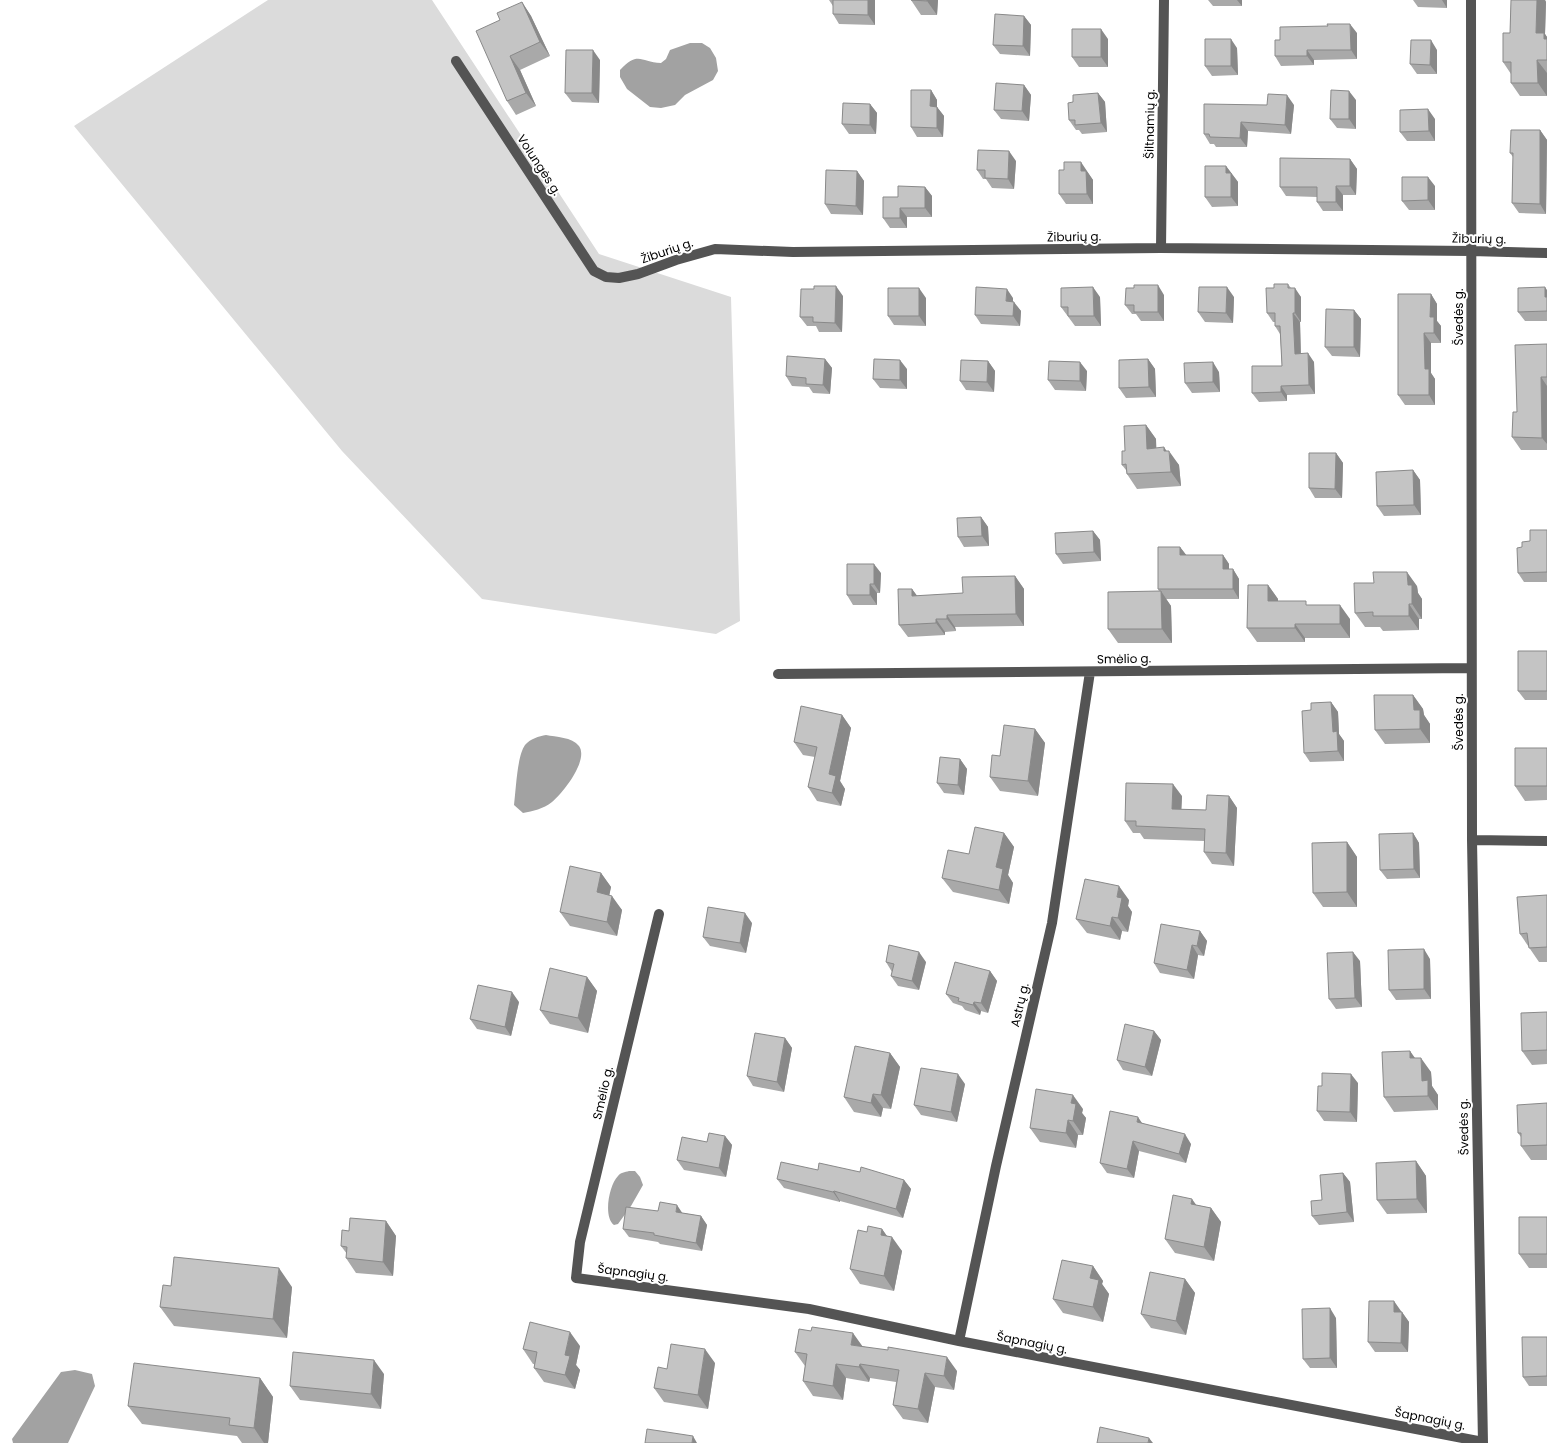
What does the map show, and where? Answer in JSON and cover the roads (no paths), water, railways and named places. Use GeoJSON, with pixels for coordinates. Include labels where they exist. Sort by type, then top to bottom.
{"type":"FeatureCollection","features":[{"type":"Feature","properties":{"kind":"street","name":"Šiltnamių g."},"geometry":{"type":"LineString","coordinates":[[1161,248],[1164,0]]}},
{"type":"Feature","properties":{"kind":"street","name":"Švedės g."},"geometry":{"type":"LineString","coordinates":[[1471,0],[1472,840],[1483,1443]]}},
{"type":"Feature","properties":{"kind":"street","name":"Volungės g."},"geometry":{"type":"LineString","coordinates":[[456,61],[594,271],[606,277]]}},
{"type":"Feature","properties":{"kind":"street","name":"Žiburių g."},"geometry":{"type":"LineString","coordinates":[[606,277],[619,278],[638,274],[715,248],[803,252],[1161,248],[1547,253]]}},
{"type":"Feature","properties":{"kind":"street","name":"Smėlio g."},"geometry":{"type":"LineString","coordinates":[[778,674],[1472,668]]}},
{"type":"Feature","properties":{"kind":"street","name":"Astrų g."},"geometry":{"type":"LineString","coordinates":[[959,1341],[996,1166],[1052,923],[1090,672]]}},
{"type":"Feature","properties":{"kind":"street"},"geometry":{"type":"LineString","coordinates":[[1472,840],[1547,841]]}},
{"type":"Feature","properties":{"kind":"street","name":"Smėlio g."},"geometry":{"type":"LineString","coordinates":[[576,1278],[580,1242],[658,914]]}},
{"type":"Feature","properties":{"kind":"street","name":"Šapnagių g."},"geometry":{"type":"LineString","coordinates":[[576,1278],[804,1308],[959,1341],[1483,1443]]}}]}
